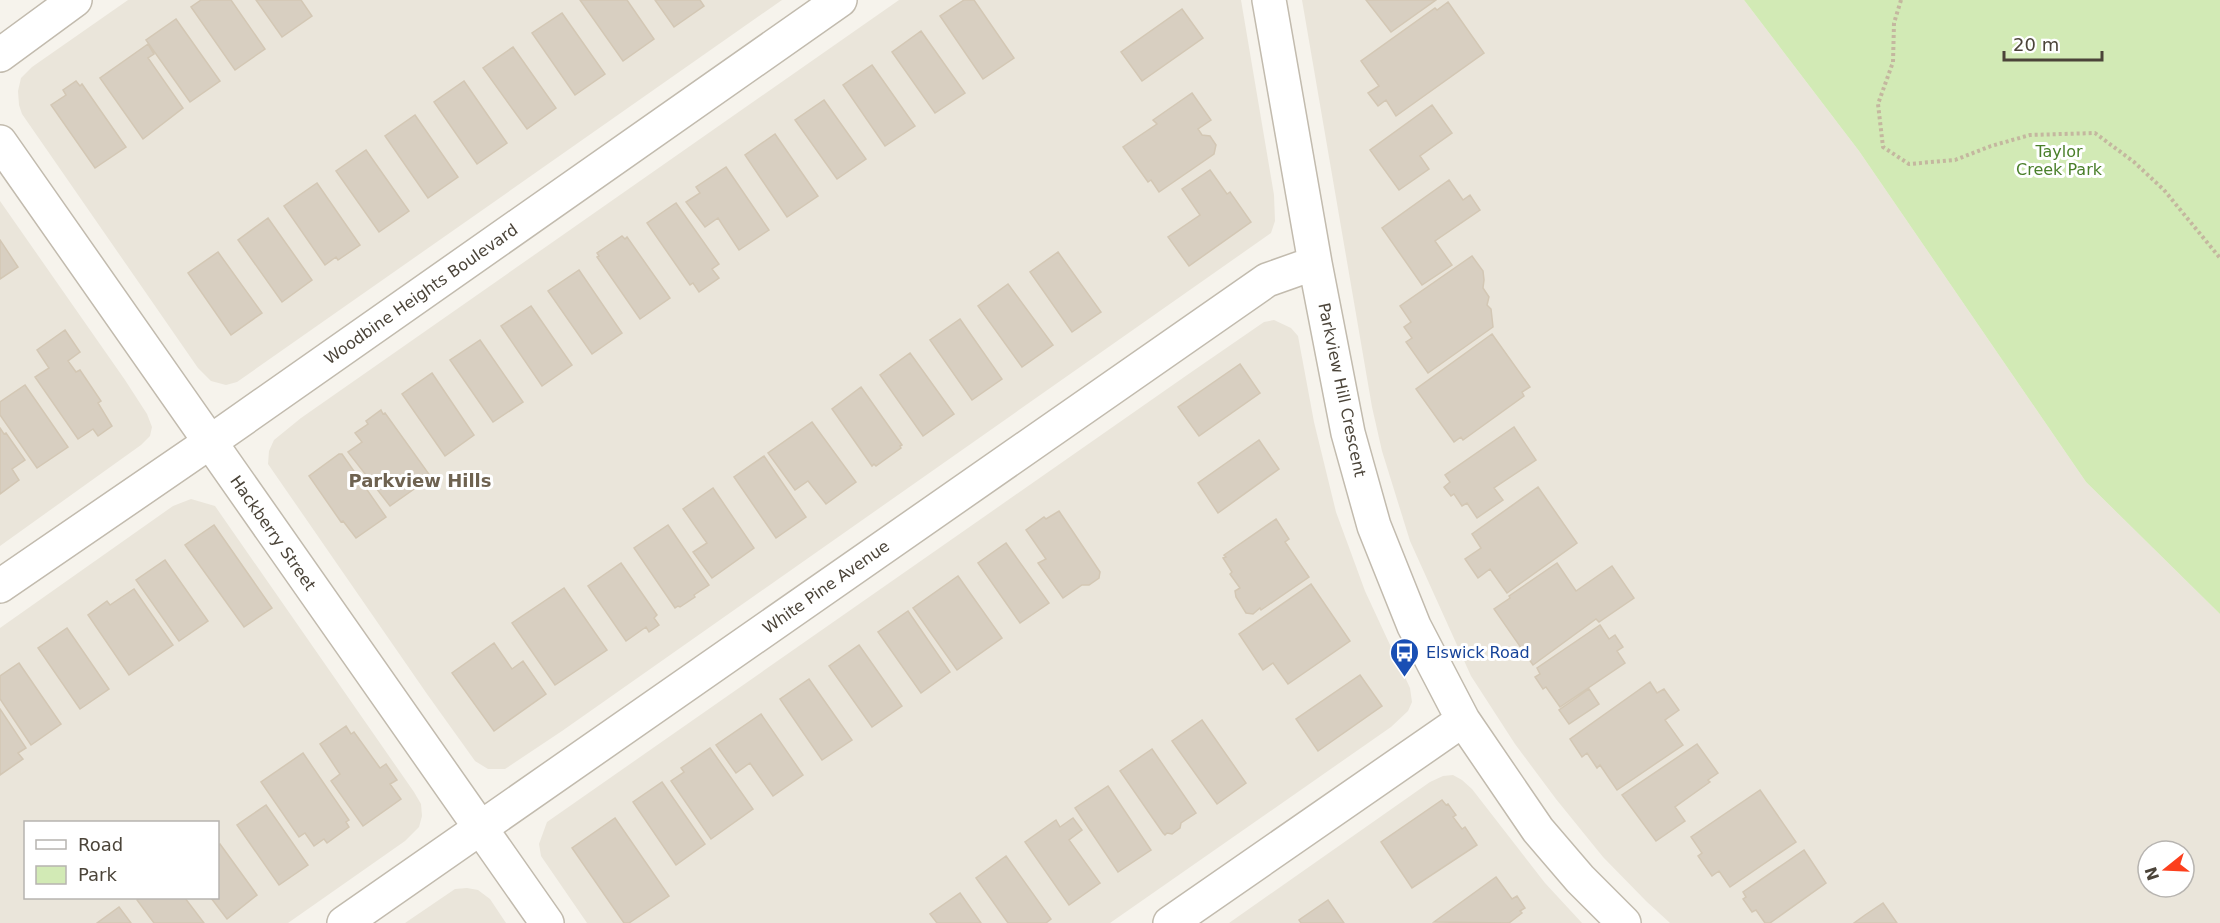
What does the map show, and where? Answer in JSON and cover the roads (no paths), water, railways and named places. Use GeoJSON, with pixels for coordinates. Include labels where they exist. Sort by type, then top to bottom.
{"type":"FeatureCollection","features":[{"type":"Feature","properties":{"kind":"street"},"geometry":{"type":"LineString","coordinates":[[0,55],[75,0]]}},
{"type":"Feature","properties":{"kind":"street","name":"Woodbine Heights Boulevard"},"geometry":{"type":"LineString","coordinates":[[0,586],[210,442],[840,0]]}},
{"type":"Feature","properties":{"kind":"street","name":"Parkview Hill Crescent"},"geometry":{"type":"LineString","coordinates":[[1269,0],[1315,263],[1348,433],[1374,526],[1414,626],[1462,720],[1538,830],[1580,879],[1623,923]]}},
{"type":"Feature","properties":{"kind":"street","name":"Hackberry Street"},"geometry":{"type":"LineString","coordinates":[[0,142],[547,923]]}},
{"type":"Feature","properties":{"kind":"street","name":"White Pine Avenue"},"geometry":{"type":"LineString","coordinates":[[344,923],[1267,280],[1315,263]]}},
{"type":"Feature","properties":{"kind":"street"},"geometry":{"type":"LineString","coordinates":[[1170,923],[1462,720]]}},
{"type":"Feature","properties":{"kind":"place","name":"Elswick Road"},"geometry":{"type":"Point","coordinates":[1405,678]}},
{"type":"Feature","properties":{"kind":"district","name":"Parkview Hills"},"geometry":{"type":"Point","coordinates":[420,480]}},
{"type":"Feature","properties":{"kind":"park label","name":"Taylor Creek Park"},"geometry":{"type":"Point","coordinates":[2059,160]}}]}
